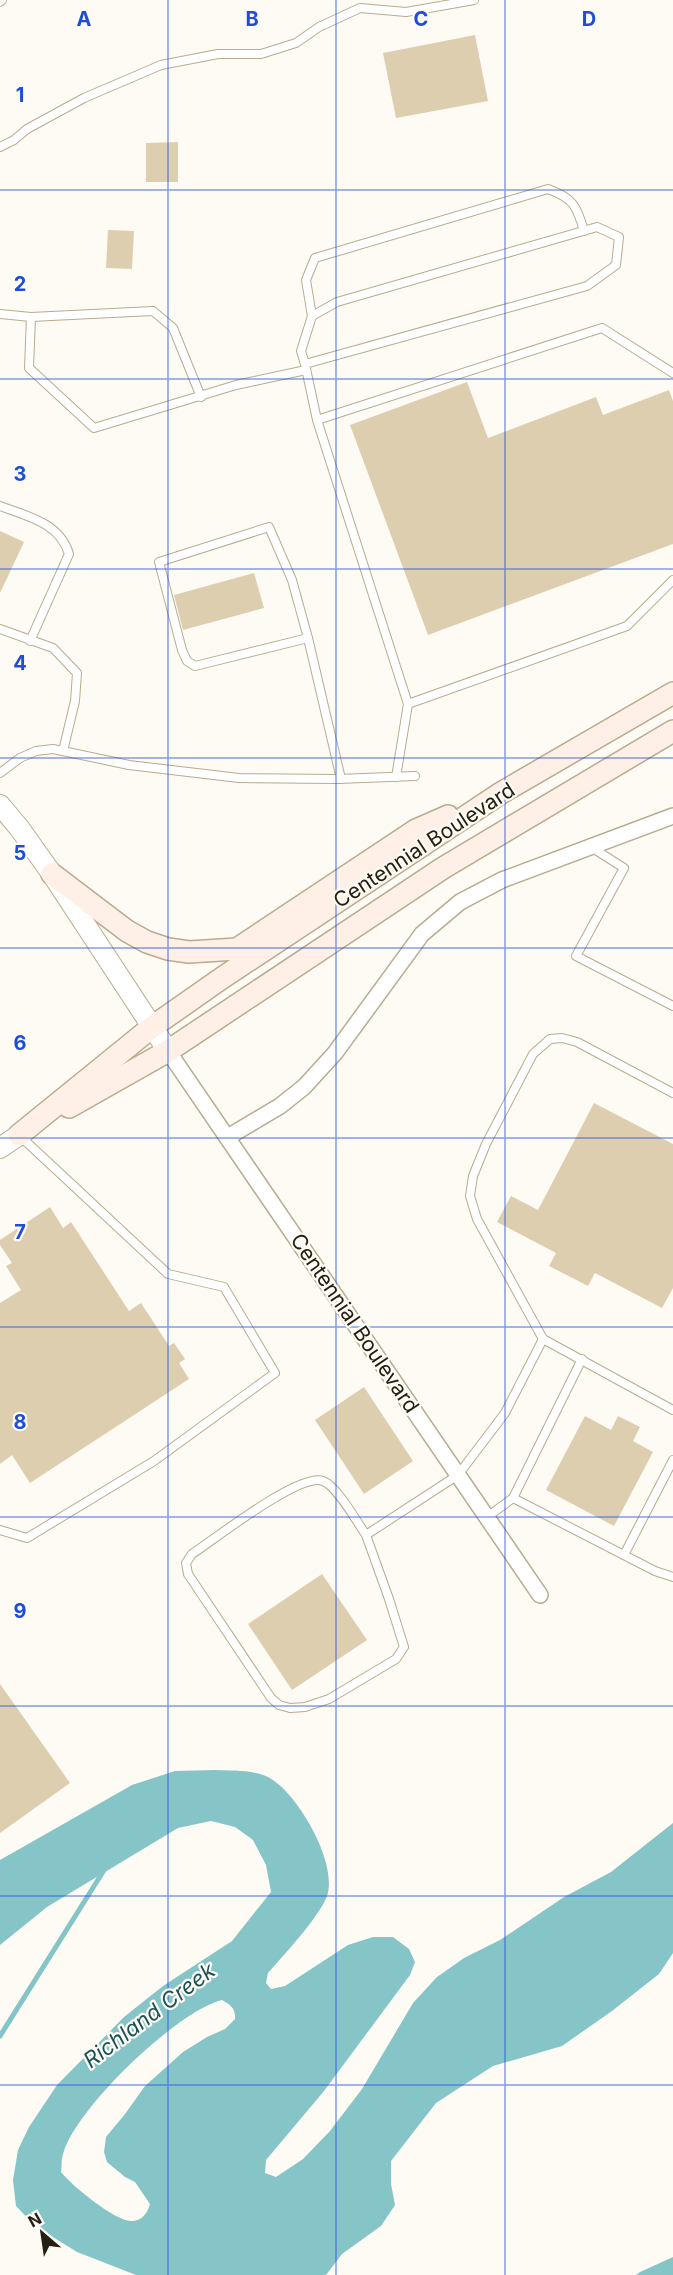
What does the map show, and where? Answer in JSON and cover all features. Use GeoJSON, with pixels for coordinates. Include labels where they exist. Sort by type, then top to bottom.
{"type":"FeatureCollection","features":[{"type":"Feature","properties":{"kind":"main road","name":"Centennial Boulevard"},"geometry":{"type":"LineString","coordinates":[[19,1135],[152,1027],[222,978],[501,793],[673,693]]}},
{"type":"Feature","properties":{"kind":"main road","name":"Centennial Boulevard"},"geometry":{"type":"LineString","coordinates":[[19,1135],[168,1051],[443,868],[673,731]]}},
{"type":"Feature","properties":{"kind":"main road"},"geometry":{"type":"LineString","coordinates":[[52,874],[127,931],[147,942],[168,949],[189,952],[237,949],[416,830],[501,793]]}},
{"type":"Feature","properties":{"kind":"street","name":"Centennial Boulevard"},"geometry":{"type":"LineString","coordinates":[[0,805],[52,874],[168,1051],[540,1595]]}},
{"type":"Feature","properties":{"kind":"street"},"geometry":{"type":"LineString","coordinates":[[228,1137],[280,1106],[304,1087],[334,1053],[422,934],[460,902],[502,880],[673,816]]}},
{"type":"Feature","properties":{"kind":"street"},"geometry":{"type":"LineString","coordinates":[[0,1148],[19,1135]]}},
{"type":"Feature","properties":{"kind":"lane"},"geometry":{"type":"LineString","coordinates":[[0,147],[14,140],[27,129],[84,98],[161,65],[218,54],[261,54],[296,43],[319,27],[360,8],[406,12],[474,0]]}},
{"type":"Feature","properties":{"kind":"lane"},"geometry":{"type":"LineString","coordinates":[[396,777],[408,704],[317,420],[301,351],[312,316],[306,280],[315,258],[548,189],[563,194],[578,208],[584,231]]}},
{"type":"Feature","properties":{"kind":"lane"},"geometry":{"type":"LineString","coordinates":[[31,317],[29,368],[94,428],[236,385],[587,286],[616,265],[619,237],[597,227],[337,302],[312,316]]}},
{"type":"Feature","properties":{"kind":"lane"},"geometry":{"type":"LineString","coordinates":[[0,314],[31,317],[153,311],[173,328],[201,397]]}},
{"type":"Feature","properties":{"kind":"lane"},"geometry":{"type":"LineString","coordinates":[[317,420],[602,328],[673,373]]}},
{"type":"Feature","properties":{"kind":"lane"},"geometry":{"type":"LineString","coordinates":[[0,506],[46,523],[66,544],[69,554],[30,641]]}},
{"type":"Feature","properties":{"kind":"lane"},"geometry":{"type":"LineString","coordinates":[[308,638],[195,666],[187,661],[182,650],[159,562],[269,527],[292,580],[308,638],[342,779]]}},
{"type":"Feature","properties":{"kind":"lane"},"geometry":{"type":"LineString","coordinates":[[408,704],[627,626],[673,580]]}},
{"type":"Feature","properties":{"kind":"lane"},"geometry":{"type":"LineString","coordinates":[[0,629],[53,648],[77,673],[75,701],[63,751]]}},
{"type":"Feature","properties":{"kind":"lane"},"geometry":{"type":"LineString","coordinates":[[0,773],[20,758],[53,749],[129,765],[239,778],[342,779],[415,776]]}},
{"type":"Feature","properties":{"kind":"lane"},"geometry":{"type":"LineString","coordinates":[[590,847],[624,868],[576,956],[673,1006]]}},
{"type":"Feature","properties":{"kind":"lane"},"geometry":{"type":"LineString","coordinates":[[673,1093],[577,1042],[562,1038],[550,1039],[533,1054],[481,1154],[472,1176],[470,1196],[477,1219],[543,1339],[673,1410]]}},
{"type":"Feature","properties":{"kind":"lane"},"geometry":{"type":"LineString","coordinates":[[0,1530],[27,1538],[154,1461],[275,1373],[224,1287],[168,1274],[19,1135]]}},
{"type":"Feature","properties":{"kind":"lane"},"geometry":{"type":"LineString","coordinates":[[366,1535],[458,1475],[505,1413],[543,1339]]}},
{"type":"Feature","properties":{"kind":"lane"},"geometry":{"type":"LineString","coordinates":[[487,1517],[513,1498],[582,1359]]}},
{"type":"Feature","properties":{"kind":"lane"},"geometry":{"type":"LineString","coordinates":[[624,1555],[673,1460]]}},
{"type":"Feature","properties":{"kind":"lane"},"geometry":{"type":"LineString","coordinates":[[322,1480],[330,1486],[366,1535],[393,1608],[404,1647],[396,1659],[329,1699],[305,1707],[290,1708],[279,1705],[271,1698],[188,1574],[186,1567],[189,1557],[289,1488],[308,1481],[322,1480]]}},
{"type":"Feature","properties":{"kind":"lane"},"geometry":{"type":"LineString","coordinates":[[513,1498],[655,1571],[673,1577]]}},
{"type":"Feature","properties":{"kind":"water","name":"Richland Creek"},"geometry":{"type":"Polygon","coordinates":[[[175,1771],[237,1771],[267,1776],[284,1789],[294,1801],[305,1816],[322,1850],[329,1883],[327,1896],[309,1925],[268,1973],[266,1983],[271,1989],[285,1986],[348,1945],[373,1937],[393,1937],[409,1949],[415,1962],[410,1975],[324,2091],[266,2160],[265,2173],[276,2177],[303,2159],[330,2131],[362,2089],[413,2003],[437,1977],[464,1958],[500,1940],[564,1897],[611,1872],[673,1823],[673,1953],[659,1974],[562,2046],[493,2066],[436,2103],[391,2161],[391,2184],[395,2205],[381,2226],[342,2254],[326,2275],[136,2275],[77,2252],[35,2226],[16,2206],[13,2180],[18,2150],[29,2127],[57,2085],[124,2017],[163,1986],[232,1941],[271,1892],[266,1865],[253,1840],[235,1827],[211,1821],[178,1828],[47,1907],[0,1945],[0,1860],[132,1785],[175,1771]],[[222,2000],[180,2022],[130,2064],[87,2112],[71,2135],[63,2154],[61,2172],[83,2193],[115,2215],[131,2221],[138,2220],[146,2214],[150,2204],[135,2182],[107,2162],[104,2152],[106,2137],[145,2086],[183,2052],[225,2029],[235,2019],[234,2010],[222,2000]]]}},
{"type":"Feature","properties":{"kind":"water"},"geometry":{"type":"Polygon","coordinates":[[[673,2257],[673,2275],[636,2275],[640,2272],[673,2257]]]}},
{"type":"Feature","properties":{"kind":"building"},"geometry":{"type":"Polygon","coordinates":[[[475,35],[488,101],[396,118],[383,53],[475,35]]]}},
{"type":"Feature","properties":{"kind":"building"},"geometry":{"type":"Polygon","coordinates":[[[178,142],[178,182],[146,182],[146,143],[178,142]]]}},
{"type":"Feature","properties":{"kind":"building"},"geometry":{"type":"Polygon","coordinates":[[[108,230],[134,231],[132,269],[106,268],[108,230]]]}},
{"type":"Feature","properties":{"kind":"building"},"geometry":{"type":"Polygon","coordinates":[[[467,382],[488,438],[596,397],[603,415],[669,390],[673,401],[673,544],[428,635],[350,425],[467,382]]]}},
{"type":"Feature","properties":{"kind":"building"},"geometry":{"type":"Polygon","coordinates":[[[0,531],[24,542],[0,593],[0,531]]]}},
{"type":"Feature","properties":{"kind":"building"},"geometry":{"type":"Polygon","coordinates":[[[254,573],[264,608],[183,630],[174,595],[254,573]]]}},
{"type":"Feature","properties":{"kind":"building"},"geometry":{"type":"Polygon","coordinates":[[[594,1103],[673,1144],[673,1288],[662,1308],[595,1273],[588,1286],[549,1266],[556,1253],[497,1222],[511,1196],[538,1210],[594,1103]]]}},
{"type":"Feature","properties":{"kind":"building"},"geometry":{"type":"Polygon","coordinates":[[[50,1207],[63,1228],[71,1222],[129,1311],[141,1303],[169,1346],[174,1343],[185,1359],[179,1363],[189,1379],[30,1483],[12,1455],[0,1464],[0,1303],[21,1290],[6,1266],[12,1263],[0,1245],[0,1240],[50,1207]]]}},
{"type":"Feature","properties":{"kind":"building"},"geometry":{"type":"Polygon","coordinates":[[[364,1387],[413,1461],[364,1494],[315,1420],[364,1387]]]}},
{"type":"Feature","properties":{"kind":"building"},"geometry":{"type":"Polygon","coordinates":[[[585,1416],[611,1430],[618,1416],[640,1427],[633,1441],[653,1452],[614,1526],[546,1490],[585,1416]]]}},
{"type":"Feature","properties":{"kind":"building"},"geometry":{"type":"Polygon","coordinates":[[[322,1574],[367,1640],[292,1690],[248,1624],[322,1574]]]}},
{"type":"Feature","properties":{"kind":"building"},"geometry":{"type":"Polygon","coordinates":[[[0,1684],[70,1783],[0,1833],[0,1684]]]}},
{"type":"Feature","properties":{"kind":"waterway"},"geometry":{"type":"LineString","coordinates":[[0,2036],[106,1867]]}}]}
